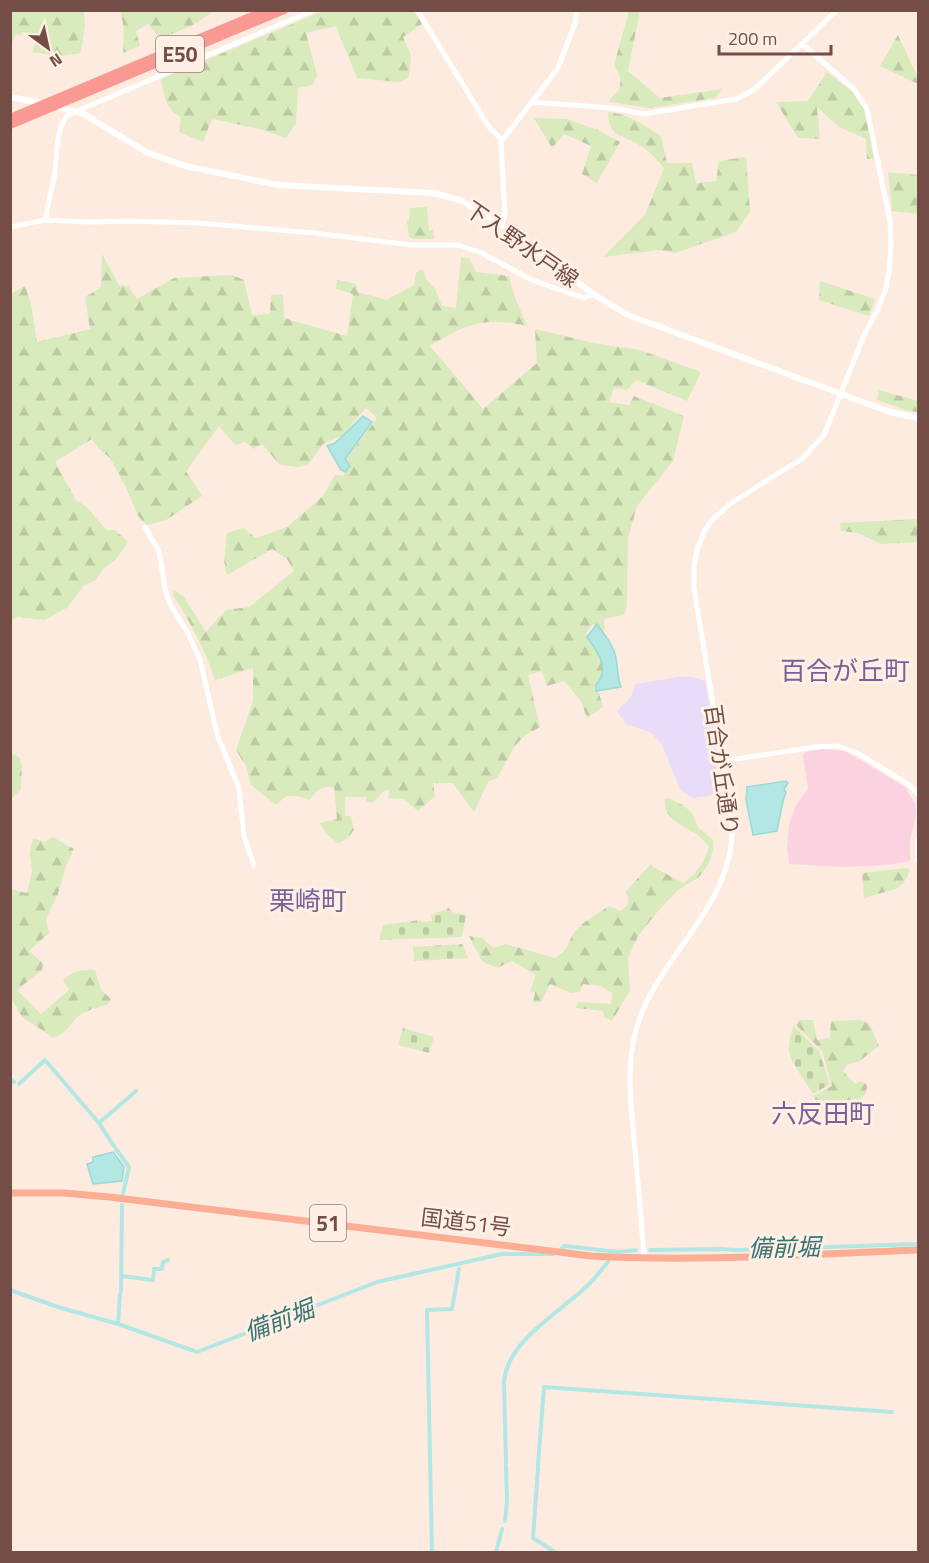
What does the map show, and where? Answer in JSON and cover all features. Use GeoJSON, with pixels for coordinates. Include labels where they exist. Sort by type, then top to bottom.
{"type":"FeatureCollection","features":[{"type":"Feature","properties":{"kind":"highway","name":"E50"},"geometry":{"type":"LineString","coordinates":[[10,125],[266,10]]}},
{"type":"Feature","properties":{"kind":"highway","name":"E50"},"geometry":{"type":"LineString","coordinates":[[10,118],[284,10]]}},
{"type":"Feature","properties":{"kind":"highway","name":"国道51号"},"geometry":{"type":"LineString","coordinates":[[10,1193],[79,1194],[591,1256],[644,1257],[918,1250]]}},
{"type":"Feature","properties":{"kind":"main road","name":"下入野水戸線"},"geometry":{"type":"LineString","coordinates":[[10,97],[76,111],[146,152],[185,166],[249,181],[296,187],[441,194],[467,203],[501,225],[613,307],[641,320],[890,412],[918,418]]}},
{"type":"Feature","properties":{"kind":"street"},"geometry":{"type":"LineString","coordinates":[[46,220],[47,203],[54,177],[62,125],[66,117],[314,10]]}},
{"type":"Feature","properties":{"kind":"street"},"geometry":{"type":"LineString","coordinates":[[417,10],[489,127],[502,140]]}},
{"type":"Feature","properties":{"kind":"street"},"geometry":{"type":"LineString","coordinates":[[501,225],[505,216],[500,145],[561,63],[575,23],[577,10]]}},
{"type":"Feature","properties":{"kind":"street"},"geometry":{"type":"LineString","coordinates":[[532,102],[612,108],[644,114],[736,99],[755,88],[837,10]]}},
{"type":"Feature","properties":{"kind":"street","name":"百合が丘通り"},"geometry":{"type":"LineString","coordinates":[[644,1257],[630,1089],[636,1029],[649,998],[713,898],[728,867],[732,850],[733,832],[723,761],[693,574],[697,550],[704,532],[723,509],[808,453],[827,429],[885,291],[891,259],[890,221],[866,105],[853,88],[802,44]]}},
{"type":"Feature","properties":{"kind":"street"},"geometry":{"type":"LineString","coordinates":[[10,227],[46,220],[198,223],[314,233],[411,245],[458,245],[482,253],[532,280],[584,298],[593,294]]}},
{"type":"Feature","properties":{"kind":"street"},"geometry":{"type":"LineString","coordinates":[[145,527],[159,551],[165,589],[170,604],[189,635],[200,660],[218,736],[239,789],[244,836],[254,866]]}},
{"type":"Feature","properties":{"kind":"street"},"geometry":{"type":"LineString","coordinates":[[723,761],[814,747],[838,746],[866,759],[912,787],[918,794]]}},
{"type":"Feature","properties":{"kind":"street"},"geometry":{"type":"LineString","coordinates":[[918,840],[918,860]]}},
{"type":"Feature","properties":{"kind":"shaded area"},"geometry":{"type":"Polygon","coordinates":[[[692,677],[705,681],[719,768],[716,769],[719,794],[694,798],[681,791],[661,743],[650,732],[626,724],[617,711],[631,697],[635,684],[692,677]]]}},
{"type":"Feature","properties":{"kind":"shaded area"},"geometry":{"type":"Polygon","coordinates":[[[822,749],[845,751],[905,787],[916,805],[910,840],[910,861],[887,865],[844,867],[789,864],[787,847],[789,825],[795,807],[808,788],[803,755],[805,752],[822,749]]]}},
{"type":"Feature","properties":{"kind":"green space"},"geometry":{"type":"Polygon","coordinates":[[[11,10],[84,11],[85,26],[81,53],[60,56],[32,52],[35,43],[42,37],[16,34],[11,44],[11,10]]]}},
{"type":"Feature","properties":{"kind":"green space"},"geometry":{"type":"Polygon","coordinates":[[[120,10],[214,11],[195,24],[160,39],[148,24],[136,31],[140,46],[123,53],[124,28],[120,10]]]}},
{"type":"Feature","properties":{"kind":"green space"},"geometry":{"type":"Polygon","coordinates":[[[323,11],[414,11],[422,24],[403,37],[411,55],[409,77],[399,82],[357,78],[336,26],[306,33],[317,75],[313,85],[298,88],[296,123],[286,138],[259,129],[212,119],[203,142],[179,132],[181,117],[168,106],[161,79],[323,11]]]}},
{"type":"Feature","properties":{"kind":"green space"},"geometry":{"type":"Polygon","coordinates":[[[629,11],[640,11],[628,71],[660,98],[722,89],[715,98],[650,108],[609,102],[619,90],[621,78],[614,65],[629,11]]]}},
{"type":"Feature","properties":{"kind":"green space"},"geometry":{"type":"Polygon","coordinates":[[[898,35],[918,78],[918,84],[880,66],[898,35]]]}},
{"type":"Feature","properties":{"kind":"green space"},"geometry":{"type":"Polygon","coordinates":[[[827,72],[854,93],[864,108],[874,159],[867,159],[866,139],[839,127],[817,107],[820,139],[798,138],[776,102],[808,101],[827,72]]]}},
{"type":"Feature","properties":{"kind":"green space"},"geometry":{"type":"Polygon","coordinates":[[[608,112],[630,118],[661,136],[667,163],[692,163],[696,183],[716,181],[719,161],[746,157],[750,212],[736,232],[675,253],[659,250],[603,257],[645,215],[664,168],[643,147],[614,131],[608,112]]]}},
{"type":"Feature","properties":{"kind":"green space"},"geometry":{"type":"Polygon","coordinates":[[[534,118],[567,119],[598,130],[620,142],[597,183],[582,174],[591,146],[564,134],[552,148],[534,118]]]}},
{"type":"Feature","properties":{"kind":"green space"},"geometry":{"type":"Polygon","coordinates":[[[888,172],[918,175],[918,214],[892,211],[888,172]]]}},
{"type":"Feature","properties":{"kind":"green space"},"geometry":{"type":"Polygon","coordinates":[[[427,207],[429,230],[433,230],[434,239],[409,237],[407,221],[409,221],[410,208],[427,207]]]}},
{"type":"Feature","properties":{"kind":"green space"},"geometry":{"type":"Polygon","coordinates":[[[102,254],[119,285],[128,286],[137,299],[174,278],[232,275],[244,280],[252,315],[270,314],[271,295],[283,294],[284,317],[347,336],[353,294],[336,289],[337,280],[356,284],[358,292],[386,300],[414,285],[416,273],[423,269],[426,279],[435,289],[442,306],[456,308],[461,258],[469,258],[476,272],[509,276],[527,326],[499,322],[476,324],[454,332],[430,346],[483,409],[537,363],[535,329],[594,343],[640,350],[701,372],[687,401],[636,380],[627,390],[614,388],[609,402],[629,405],[634,396],[684,416],[673,461],[637,506],[628,538],[627,605],[624,615],[604,619],[605,631],[593,624],[586,633],[602,658],[603,670],[597,686],[603,707],[587,718],[581,701],[564,681],[547,686],[542,671],[528,675],[540,727],[524,736],[515,746],[497,778],[488,782],[474,812],[453,783],[433,783],[435,796],[418,811],[403,799],[388,798],[390,790],[384,791],[374,802],[367,802],[366,797],[345,797],[345,816],[351,816],[354,830],[348,838],[338,843],[326,834],[320,823],[337,819],[334,787],[320,789],[310,800],[297,796],[286,796],[276,805],[251,785],[246,766],[236,750],[253,701],[253,668],[215,680],[197,636],[173,595],[174,590],[184,597],[206,632],[226,610],[249,607],[294,571],[287,559],[272,549],[227,575],[224,561],[227,533],[243,528],[256,538],[287,527],[323,496],[335,475],[343,476],[351,465],[346,459],[377,418],[366,408],[341,436],[323,444],[308,465],[298,467],[280,465],[262,444],[254,449],[245,442],[235,445],[219,426],[186,471],[202,496],[166,520],[147,525],[138,516],[110,458],[92,439],[55,462],[76,500],[87,507],[106,530],[115,530],[128,542],[116,559],[102,570],[96,580],[83,586],[68,607],[45,620],[18,617],[11,620],[10,294],[25,286],[31,304],[37,342],[90,329],[85,297],[101,287],[102,254]]]}},
{"type":"Feature","properties":{"kind":"green space"},"geometry":{"type":"Polygon","coordinates":[[[820,281],[875,299],[869,316],[819,300],[820,281]]]}},
{"type":"Feature","properties":{"kind":"green space"},"geometry":{"type":"Polygon","coordinates":[[[879,390],[918,401],[918,412],[877,400],[879,390]]]}},
{"type":"Feature","properties":{"kind":"green space"},"geometry":{"type":"Polygon","coordinates":[[[918,519],[918,542],[881,544],[858,533],[841,531],[840,523],[918,519]]]}},
{"type":"Feature","properties":{"kind":"green space"},"geometry":{"type":"Polygon","coordinates":[[[11,753],[20,758],[22,766],[21,789],[11,799],[11,753]]]}},
{"type":"Feature","properties":{"kind":"green space"},"geometry":{"type":"Polygon","coordinates":[[[665,798],[684,806],[692,813],[698,827],[713,840],[713,850],[709,863],[699,877],[678,890],[638,936],[628,958],[630,990],[612,1021],[604,1017],[603,1011],[576,1008],[578,1002],[611,1004],[612,993],[600,986],[583,984],[580,992],[571,993],[550,984],[541,1002],[533,1002],[535,993],[530,991],[536,975],[512,961],[497,968],[482,961],[469,936],[482,938],[493,948],[506,944],[555,958],[565,950],[575,931],[589,919],[609,906],[620,911],[627,906],[626,891],[650,865],[683,883],[692,876],[702,863],[709,847],[699,836],[670,817],[665,806],[665,798]]]}},
{"type":"Feature","properties":{"kind":"green space"},"geometry":{"type":"Polygon","coordinates":[[[53,837],[74,849],[66,866],[58,894],[46,919],[49,933],[29,951],[43,963],[42,970],[17,990],[41,1014],[69,990],[63,980],[78,971],[95,970],[101,990],[111,999],[108,1004],[80,1015],[65,1031],[54,1038],[22,1017],[11,998],[11,889],[27,893],[32,871],[30,853],[33,838],[44,842],[53,837]]]}},
{"type":"Feature","properties":{"kind":"green space"},"geometry":{"type":"Polygon","coordinates":[[[907,868],[910,870],[906,879],[897,888],[864,899],[862,873],[907,868]]]}},
{"type":"Feature","properties":{"kind":"green space"},"geometry":{"type":"Polygon","coordinates":[[[449,908],[452,912],[466,915],[462,937],[379,940],[383,925],[420,920],[422,922],[432,921],[431,915],[449,908]]]}},
{"type":"Feature","properties":{"kind":"green space"},"geometry":{"type":"Polygon","coordinates":[[[462,944],[468,958],[414,961],[413,947],[462,944]]]}},
{"type":"Feature","properties":{"kind":"green space"},"geometry":{"type":"Polygon","coordinates":[[[799,1020],[813,1020],[817,1040],[830,1038],[831,1021],[860,1020],[869,1023],[879,1046],[858,1062],[848,1064],[843,1071],[855,1084],[861,1081],[867,1085],[866,1093],[847,1114],[832,1109],[823,1112],[813,1096],[832,1086],[822,1051],[796,1025],[799,1020]]]}},
{"type":"Feature","properties":{"kind":"green space"},"geometry":{"type":"Polygon","coordinates":[[[793,1025],[819,1051],[830,1084],[813,1094],[790,1055],[789,1044],[793,1025]]]}},
{"type":"Feature","properties":{"kind":"green space"},"geometry":{"type":"Polygon","coordinates":[[[403,1028],[434,1037],[429,1053],[398,1045],[403,1028]]]}},
{"type":"Feature","properties":{"kind":"water"},"geometry":{"type":"Polygon","coordinates":[[[363,416],[372,422],[345,459],[350,466],[345,472],[341,470],[327,446],[335,443],[363,416]]]}},
{"type":"Feature","properties":{"kind":"water"},"geometry":{"type":"Polygon","coordinates":[[[597,624],[615,654],[621,687],[596,691],[596,685],[602,673],[601,660],[587,637],[597,624]]]}},
{"type":"Feature","properties":{"kind":"water"},"geometry":{"type":"Polygon","coordinates":[[[786,781],[788,783],[784,789],[786,792],[777,831],[753,835],[746,800],[747,787],[786,781]]]}},
{"type":"Feature","properties":{"kind":"water"},"geometry":{"type":"Polygon","coordinates":[[[113,1152],[124,1167],[122,1181],[93,1184],[87,1164],[93,1162],[93,1157],[113,1152]]]}},
{"type":"Feature","properties":{"kind":"waterway"},"geometry":{"type":"LineString","coordinates":[[19,1084],[45,1060],[99,1123],[114,1146]]}},
{"type":"Feature","properties":{"kind":"waterway"},"geometry":{"type":"LineString","coordinates":[[10,1079],[14,1082]]}},
{"type":"Feature","properties":{"kind":"waterway"},"geometry":{"type":"LineString","coordinates":[[99,1123],[136,1091]]}},
{"type":"Feature","properties":{"kind":"waterway"},"geometry":{"type":"LineString","coordinates":[[116,1149],[129,1167],[123,1194]]}},
{"type":"Feature","properties":{"kind":"waterway"},"geometry":{"type":"LineString","coordinates":[[121,1291],[122,1205]]}},
{"type":"Feature","properties":{"kind":"waterway","name":"備前堀"},"geometry":{"type":"LineString","coordinates":[[650,1250],[736,1250],[918,1244]]}},
{"type":"Feature","properties":{"kind":"waterway","name":"備前堀"},"geometry":{"type":"LineString","coordinates":[[562,1248],[565,1246],[618,1252],[636,1250]]}},
{"type":"Feature","properties":{"kind":"waterway","name":"備前堀"},"geometry":{"type":"LineString","coordinates":[[10,1290],[197,1352],[377,1282],[502,1254],[553,1254]]}},
{"type":"Feature","properties":{"kind":"waterway"},"geometry":{"type":"LineString","coordinates":[[121,1276],[153,1280],[154,1269],[162,1269],[163,1262],[168,1260]]}},
{"type":"Feature","properties":{"kind":"waterway"},"geometry":{"type":"LineString","coordinates":[[504,1382],[507,1367],[524,1341],[590,1283],[608,1262]]}},
{"type":"Feature","properties":{"kind":"waterway"},"geometry":{"type":"LineString","coordinates":[[432,1552],[427,1310],[452,1309],[459,1269]]}},
{"type":"Feature","properties":{"kind":"waterway"},"geometry":{"type":"LineString","coordinates":[[118,1324],[120,1294]]}},
{"type":"Feature","properties":{"kind":"waterway"},"geometry":{"type":"LineString","coordinates":[[504,1384],[506,1463]]}},
{"type":"Feature","properties":{"kind":"waterway"},"geometry":{"type":"LineString","coordinates":[[538,1465],[544,1387],[892,1412]]}},
{"type":"Feature","properties":{"kind":"waterway"},"geometry":{"type":"LineString","coordinates":[[505,1521],[506,1466]]}},
{"type":"Feature","properties":{"kind":"waterway"},"geometry":{"type":"LineString","coordinates":[[538,1468],[533,1538],[555,1552]]}},
{"type":"Feature","properties":{"kind":"waterway"},"geometry":{"type":"LineString","coordinates":[[496,1552],[502,1529]]}},
{"type":"Feature","properties":{"kind":"district","name":"百合が丘町"},"geometry":{"type":"Point","coordinates":[845,670]}},
{"type":"Feature","properties":{"kind":"district","name":"栗崎町"},"geometry":{"type":"Point","coordinates":[308,900]}},
{"type":"Feature","properties":{"kind":"district","name":"六反田町"},"geometry":{"type":"Point","coordinates":[823,1113]}}]}
